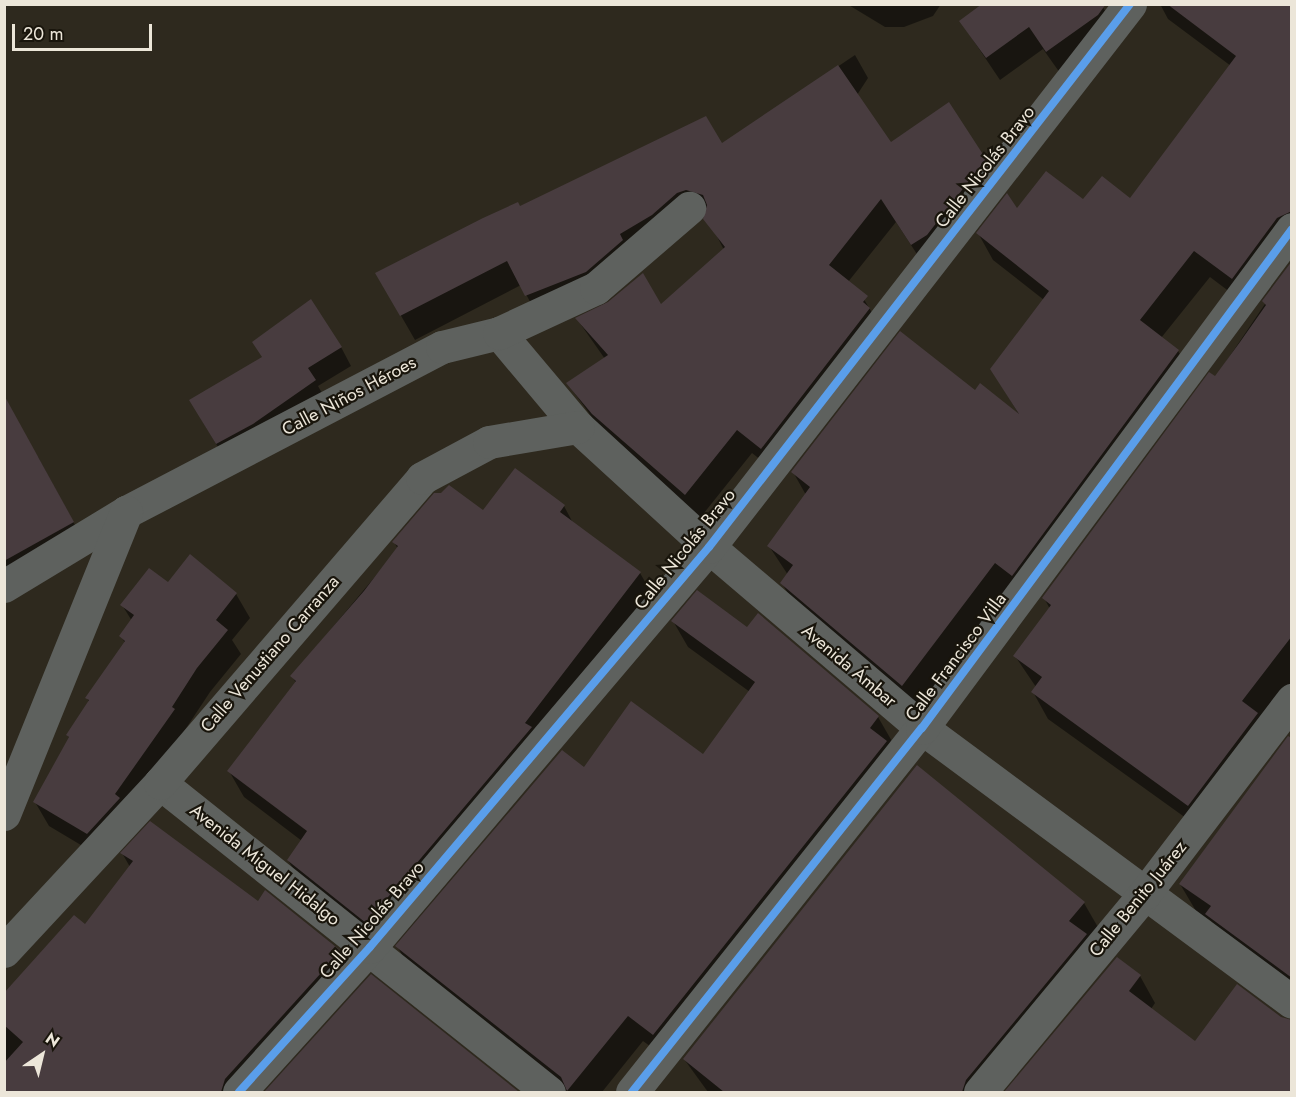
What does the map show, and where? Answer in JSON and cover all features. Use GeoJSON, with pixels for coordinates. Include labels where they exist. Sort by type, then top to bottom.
{"type":"FeatureCollection","features":[{"type":"Feature","properties":{"kind":"street","name":"Calle Nicolás Bravo"},"geometry":{"type":"LineString","coordinates":[[239,1092],[370,947],[708,547],[1130,4]]}},
{"type":"Feature","properties":{"kind":"street","name":"Calle Niños Héroes"},"geometry":{"type":"LineString","coordinates":[[4,586],[126,512],[442,346],[499,333],[597,288],[689,208]]}},
{"type":"Feature","properties":{"kind":"street","name":"Calle Francisco Villa"},"geometry":{"type":"LineString","coordinates":[[632,1092],[922,728],[1292,229]]}},
{"type":"Feature","properties":{"kind":"street","name":"Avenida Ámbar"},"geometry":{"type":"LineString","coordinates":[[499,333],[578,427],[708,547],[922,728],[1292,1002]]}},
{"type":"Feature","properties":{"kind":"street","name":"Calle Venustiano Carranza"},"geometry":{"type":"LineString","coordinates":[[4,951],[160,783],[422,478],[489,442],[578,427]]}},
{"type":"Feature","properties":{"kind":"street"},"geometry":{"type":"LineString","coordinates":[[4,814],[126,512]]}},
{"type":"Feature","properties":{"kind":"street","name":"Calle Benito Juárez"},"geometry":{"type":"LineString","coordinates":[[980,1092],[1145,893],[1292,700]]}},
{"type":"Feature","properties":{"kind":"street","name":"Avenida Miguel Hidalgo"},"geometry":{"type":"LineString","coordinates":[[160,783],[370,947],[549,1092]]}},
{"type":"Feature","properties":{"kind":"building"},"geometry":{"type":"Polygon","coordinates":[[[982,4],[1106,4],[1098,15],[1046,52],[1029,27],[986,58],[959,21],[982,4]]]}},
{"type":"Feature","properties":{"kind":"building"},"geometry":{"type":"Polygon","coordinates":[[[1167,4],[1292,4],[1292,211],[1277,218],[1232,279],[1194,251],[1140,320],[1179,350],[1012,576],[995,563],[902,686],[780,583],[793,565],[767,546],[810,487],[791,472],[900,331],[975,390],[980,383],[1019,414],[990,369],[1049,291],[976,233],[1007,193],[1017,208],[1046,171],[1083,199],[1102,176],[1130,198],[1236,56],[1167,4]]]}},
{"type":"Feature","properties":{"kind":"building"},"geometry":{"type":"Polygon","coordinates":[[[838,65],[891,142],[949,102],[986,159],[927,235],[911,245],[881,199],[829,265],[868,296],[863,302],[870,308],[761,449],[737,430],[685,495],[592,414],[566,383],[608,355],[575,318],[608,302],[643,273],[661,304],[725,247],[703,219],[707,205],[703,195],[686,190],[677,193],[652,215],[620,234],[623,240],[586,272],[525,296],[507,261],[400,316],[375,273],[483,218],[518,202],[520,206],[706,116],[722,143],[838,65]]]}},
{"type":"Feature","properties":{"kind":"building"},"geometry":{"type":"Polygon","coordinates":[[[1292,261],[1292,636],[1242,701],[1258,713],[1188,806],[1031,692],[1042,677],[1013,656],[1051,605],[1042,598],[1209,372],[1215,376],[1266,305],[1262,301],[1292,261]]]}},
{"type":"Feature","properties":{"kind":"building"},"geometry":{"type":"Polygon","coordinates":[[[311,299],[342,347],[308,368],[316,380],[253,424],[216,444],[189,400],[262,357],[252,342],[311,299]]]}},
{"type":"Feature","properties":{"kind":"building"},"geometry":{"type":"Polygon","coordinates":[[[4,395],[74,522],[4,561],[4,395]]]}},
{"type":"Feature","properties":{"kind":"building"},"geometry":{"type":"Polygon","coordinates":[[[515,468],[565,505],[560,512],[641,572],[525,723],[532,727],[366,923],[287,860],[307,831],[227,771],[296,681],[290,676],[364,591],[398,546],[392,542],[434,493],[441,493],[449,485],[483,510],[515,468]]]}},
{"type":"Feature","properties":{"kind":"building"},"geometry":{"type":"Polygon","coordinates":[[[190,554],[237,593],[216,620],[228,630],[197,668],[172,707],[175,709],[115,794],[120,798],[87,834],[33,802],[69,737],[66,735],[89,700],[85,698],[125,641],[119,636],[134,615],[120,605],[149,568],[168,582],[190,554]]]}},
{"type":"Feature","properties":{"kind":"building"},"geometry":{"type":"Polygon","coordinates":[[[697,590],[747,627],[758,613],[879,716],[870,728],[887,741],[653,1035],[628,1016],[567,1091],[561,1077],[395,946],[562,750],[584,767],[631,701],[703,754],[755,682],[671,621],[697,590]]]}},
{"type":"Feature","properties":{"kind":"building"},"geometry":{"type":"Polygon","coordinates":[[[1288,736],[1292,738],[1292,978],[1205,914],[1211,906],[1179,884],[1288,736]]]}},
{"type":"Feature","properties":{"kind":"building"},"geometry":{"type":"Polygon","coordinates":[[[917,765],[1085,902],[1069,921],[1087,934],[966,1080],[962,1092],[724,1092],[683,1059],[917,765]]]}},
{"type":"Feature","properties":{"kind":"building"},"geometry":{"type":"Polygon","coordinates":[[[150,821],[258,901],[265,890],[341,951],[225,1079],[221,1092],[4,1092],[4,1063],[23,1042],[4,1025],[4,993],[74,915],[85,924],[133,861],[120,853],[150,821]]]}},
{"type":"Feature","properties":{"kind":"building"},"geometry":{"type":"Polygon","coordinates":[[[1117,957],[1141,975],[1129,991],[1195,1041],[1237,984],[1281,1017],[1292,1020],[1292,1092],[1004,1092],[1117,957]]]}},
{"type":"Feature","properties":{"kind":"building"},"geometry":{"type":"Polygon","coordinates":[[[371,974],[519,1092],[264,1092],[371,974]]]}},
{"type":"Feature","properties":{"kind":"cycle path"},"geometry":{"type":"LineString","coordinates":[[239,1092],[370,947],[709,547],[1130,4]]}},
{"type":"Feature","properties":{"kind":"cycle path"},"geometry":{"type":"LineString","coordinates":[[632,1092],[922,728],[1292,229]]}}]}
